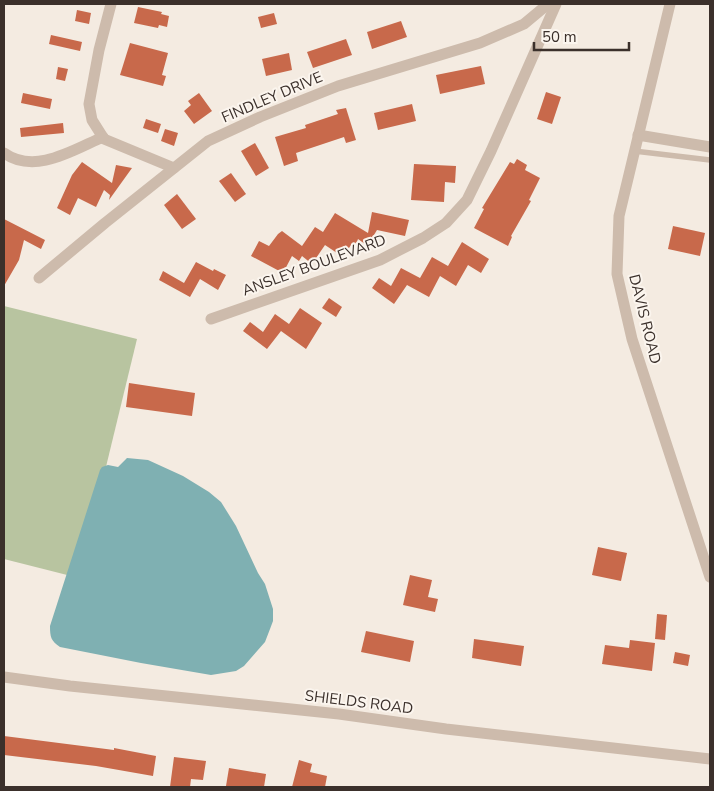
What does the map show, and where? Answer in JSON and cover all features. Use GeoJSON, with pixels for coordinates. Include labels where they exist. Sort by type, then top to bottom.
{"type":"FeatureCollection","features":[{"type":"Feature","properties":{"kind":"street"},"geometry":{"type":"LineString","coordinates":[[111,4],[99,50],[89,104],[92,120],[104,139],[174,168]]}},
{"type":"Feature","properties":{"kind":"street","name":"FINDLEY DRIVE"},"geometry":{"type":"LineString","coordinates":[[40,278],[208,141],[338,86],[480,43],[524,24],[548,4]]}},
{"type":"Feature","properties":{"kind":"street","name":"ANSLEY BOULEVARD"},"geometry":{"type":"LineString","coordinates":[[211,319],[380,260],[423,238],[446,223],[467,200],[491,151],[556,4]]}},
{"type":"Feature","properties":{"kind":"street","name":"DAVIS ROAD"},"geometry":{"type":"LineString","coordinates":[[670,4],[619,216],[617,274],[632,339],[710,576]]}},
{"type":"Feature","properties":{"kind":"street"},"geometry":{"type":"LineString","coordinates":[[638,136],[710,147]]}},
{"type":"Feature","properties":{"kind":"street"},"geometry":{"type":"LineString","coordinates":[[4,154],[16,160],[42,162],[103,137]]}},
{"type":"Feature","properties":{"kind":"street","name":"SHIELDS ROAD"},"geometry":{"type":"LineString","coordinates":[[4,676],[70,686],[339,714],[446,729],[710,760]]}},
{"type":"Feature","properties":{"kind":"lane"},"geometry":{"type":"LineString","coordinates":[[634,151],[710,160]]}},
{"type":"Feature","properties":{"kind":"green space"},"geometry":{"type":"Polygon","coordinates":[[[4,306],[137,339],[79,578],[4,559],[4,306]]]}},
{"type":"Feature","properties":{"kind":"water"},"geometry":{"type":"Polygon","coordinates":[[[127,458],[148,460],[183,476],[209,492],[221,502],[236,526],[265,584],[273,609],[273,621],[265,642],[244,666],[236,671],[211,675],[141,663],[60,647],[52,638],[50,626],[100,470],[108,465],[118,467],[127,458]]]}},
{"type":"Feature","properties":{"kind":"building"},"geometry":{"type":"Polygon","coordinates":[[[138,7],[162,12],[161,14],[169,16],[167,27],[159,25],[158,28],[134,23],[138,7]]]}},
{"type":"Feature","properties":{"kind":"building"},"geometry":{"type":"Polygon","coordinates":[[[77,10],[91,13],[89,24],[75,21],[77,10]]]}},
{"type":"Feature","properties":{"kind":"building"},"geometry":{"type":"Polygon","coordinates":[[[274,13],[277,24],[261,28],[258,17],[274,13]]]}},
{"type":"Feature","properties":{"kind":"building"},"geometry":{"type":"Polygon","coordinates":[[[401,21],[407,37],[372,49],[367,32],[401,21]]]}},
{"type":"Feature","properties":{"kind":"building"},"geometry":{"type":"Polygon","coordinates":[[[51,35],[82,42],[80,51],[49,44],[51,35]]]}},
{"type":"Feature","properties":{"kind":"building"},"geometry":{"type":"Polygon","coordinates":[[[346,39],[352,55],[313,68],[307,52],[346,39]]]}},
{"type":"Feature","properties":{"kind":"building"},"geometry":{"type":"Polygon","coordinates":[[[130,43],[168,53],[162,75],[166,76],[163,86],[120,75],[130,43]]]}},
{"type":"Feature","properties":{"kind":"building"},"geometry":{"type":"Polygon","coordinates":[[[289,53],[292,70],[266,76],[262,59],[289,53]]]}},
{"type":"Feature","properties":{"kind":"building"},"geometry":{"type":"Polygon","coordinates":[[[481,66],[485,84],[440,94],[436,75],[481,66]]]}},
{"type":"Feature","properties":{"kind":"building"},"geometry":{"type":"Polygon","coordinates":[[[58,67],[68,69],[65,81],[56,79],[58,67]]]}},
{"type":"Feature","properties":{"kind":"building"},"geometry":{"type":"Polygon","coordinates":[[[546,92],[561,97],[552,124],[537,119],[546,92]]]}},
{"type":"Feature","properties":{"kind":"building"},"geometry":{"type":"Polygon","coordinates":[[[23,93],[52,99],[50,109],[21,103],[23,93]]]}},
{"type":"Feature","properties":{"kind":"building"},"geometry":{"type":"Polygon","coordinates":[[[199,93],[212,111],[194,124],[184,111],[191,105],[188,101],[199,93]]]}},
{"type":"Feature","properties":{"kind":"building"},"geometry":{"type":"Polygon","coordinates":[[[412,104],[416,121],[378,130],[374,113],[412,104]]]}},
{"type":"Feature","properties":{"kind":"building"},"geometry":{"type":"Polygon","coordinates":[[[346,108],[356,140],[346,143],[344,137],[296,153],[298,161],[284,166],[275,137],[306,128],[305,125],[338,114],[336,110],[346,108]]]}},
{"type":"Feature","properties":{"kind":"building"},"geometry":{"type":"Polygon","coordinates":[[[146,119],[161,124],[158,133],[143,128],[146,119]]]}},
{"type":"Feature","properties":{"kind":"building"},"geometry":{"type":"Polygon","coordinates":[[[63,123],[64,133],[21,137],[20,128],[63,123]]]}},
{"type":"Feature","properties":{"kind":"building"},"geometry":{"type":"Polygon","coordinates":[[[165,129],[178,133],[174,146],[161,141],[165,129]]]}},
{"type":"Feature","properties":{"kind":"building"},"geometry":{"type":"Polygon","coordinates":[[[255,143],[269,168],[256,176],[241,151],[255,143]]]}},
{"type":"Feature","properties":{"kind":"building"},"geometry":{"type":"Polygon","coordinates":[[[517,159],[527,165],[525,170],[540,178],[529,200],[531,201],[511,236],[508,246],[474,228],[484,209],[482,208],[510,162],[514,164],[517,159]]]}},
{"type":"Feature","properties":{"kind":"building"},"geometry":{"type":"Polygon","coordinates":[[[82,162],[112,183],[116,165],[132,168],[109,200],[110,195],[104,190],[96,207],[78,198],[70,215],[57,208],[72,175],[82,162]]]}},
{"type":"Feature","properties":{"kind":"building"},"geometry":{"type":"Polygon","coordinates":[[[414,164],[456,166],[455,183],[445,182],[444,202],[411,200],[414,164]]]}},
{"type":"Feature","properties":{"kind":"building"},"geometry":{"type":"Polygon","coordinates":[[[231,173],[246,194],[235,202],[219,181],[231,173]]]}},
{"type":"Feature","properties":{"kind":"building"},"geometry":{"type":"Polygon","coordinates":[[[177,194],[196,219],[182,229],[164,205],[177,194]]]}},
{"type":"Feature","properties":{"kind":"building"},"geometry":{"type":"Polygon","coordinates":[[[372,212],[409,220],[405,236],[377,230],[366,248],[365,244],[358,239],[356,244],[353,242],[343,257],[325,245],[312,264],[302,256],[299,261],[292,256],[283,273],[251,256],[259,241],[269,246],[282,231],[302,246],[315,227],[323,232],[335,213],[368,233],[372,212]]]}},
{"type":"Feature","properties":{"kind":"building"},"geometry":{"type":"Polygon","coordinates":[[[4,219],[45,240],[41,249],[24,240],[19,260],[4,286],[4,219]]]}},
{"type":"Feature","properties":{"kind":"building"},"geometry":{"type":"Polygon","coordinates":[[[673,226],[705,233],[700,256],[668,249],[673,226]]]}},
{"type":"Feature","properties":{"kind":"building"},"geometry":{"type":"Polygon","coordinates":[[[462,242],[489,259],[481,273],[468,265],[456,286],[440,276],[429,297],[407,285],[394,304],[372,288],[379,278],[391,286],[401,268],[420,278],[432,257],[448,266],[462,242]]]}},
{"type":"Feature","properties":{"kind":"building"},"geometry":{"type":"Polygon","coordinates":[[[196,262],[226,275],[218,290],[200,279],[190,297],[159,280],[163,271],[184,283],[196,262]]]}},
{"type":"Feature","properties":{"kind":"building"},"geometry":{"type":"Polygon","coordinates":[[[329,298],[342,307],[336,317],[322,308],[329,298]]]}},
{"type":"Feature","properties":{"kind":"building"},"geometry":{"type":"Polygon","coordinates":[[[300,308],[322,323],[306,349],[281,331],[267,349],[243,331],[250,322],[263,332],[275,314],[289,324],[300,308]]]}},
{"type":"Feature","properties":{"kind":"building"},"geometry":{"type":"Polygon","coordinates":[[[129,383],[195,393],[192,416],[126,407],[129,383]]]}},
{"type":"Feature","properties":{"kind":"building"},"geometry":{"type":"Polygon","coordinates":[[[598,547],[627,553],[621,581],[592,575],[598,547]]]}},
{"type":"Feature","properties":{"kind":"building"},"geometry":{"type":"Polygon","coordinates":[[[410,575],[432,580],[428,597],[438,599],[435,612],[403,605],[410,575]]]}},
{"type":"Feature","properties":{"kind":"building"},"geometry":{"type":"Polygon","coordinates":[[[657,614],[667,615],[665,640],[655,639],[657,614]]]}},
{"type":"Feature","properties":{"kind":"building"},"geometry":{"type":"Polygon","coordinates":[[[366,631],[414,641],[410,662],[361,652],[366,631]]]}},
{"type":"Feature","properties":{"kind":"building"},"geometry":{"type":"Polygon","coordinates":[[[474,639],[524,646],[521,666],[472,658],[474,639]]]}},
{"type":"Feature","properties":{"kind":"building"},"geometry":{"type":"Polygon","coordinates":[[[630,640],[655,643],[652,671],[602,664],[605,645],[629,648],[630,640]]]}},
{"type":"Feature","properties":{"kind":"building"},"geometry":{"type":"Polygon","coordinates":[[[675,652],[690,655],[688,666],[673,663],[675,652]]]}},
{"type":"Feature","properties":{"kind":"building"},"geometry":{"type":"Polygon","coordinates":[[[4,736],[114,750],[114,748],[156,756],[153,776],[96,766],[4,755],[4,736]]]}},
{"type":"Feature","properties":{"kind":"building"},"geometry":{"type":"Polygon","coordinates":[[[174,757],[206,761],[203,780],[191,779],[190,787],[170,787],[174,757]]]}},
{"type":"Feature","properties":{"kind":"building"},"geometry":{"type":"Polygon","coordinates":[[[299,760],[312,764],[310,772],[327,776],[325,787],[292,787],[299,760]]]}},
{"type":"Feature","properties":{"kind":"building"},"geometry":{"type":"Polygon","coordinates":[[[229,768],[266,774],[264,787],[226,786],[229,768]]]}}]}
